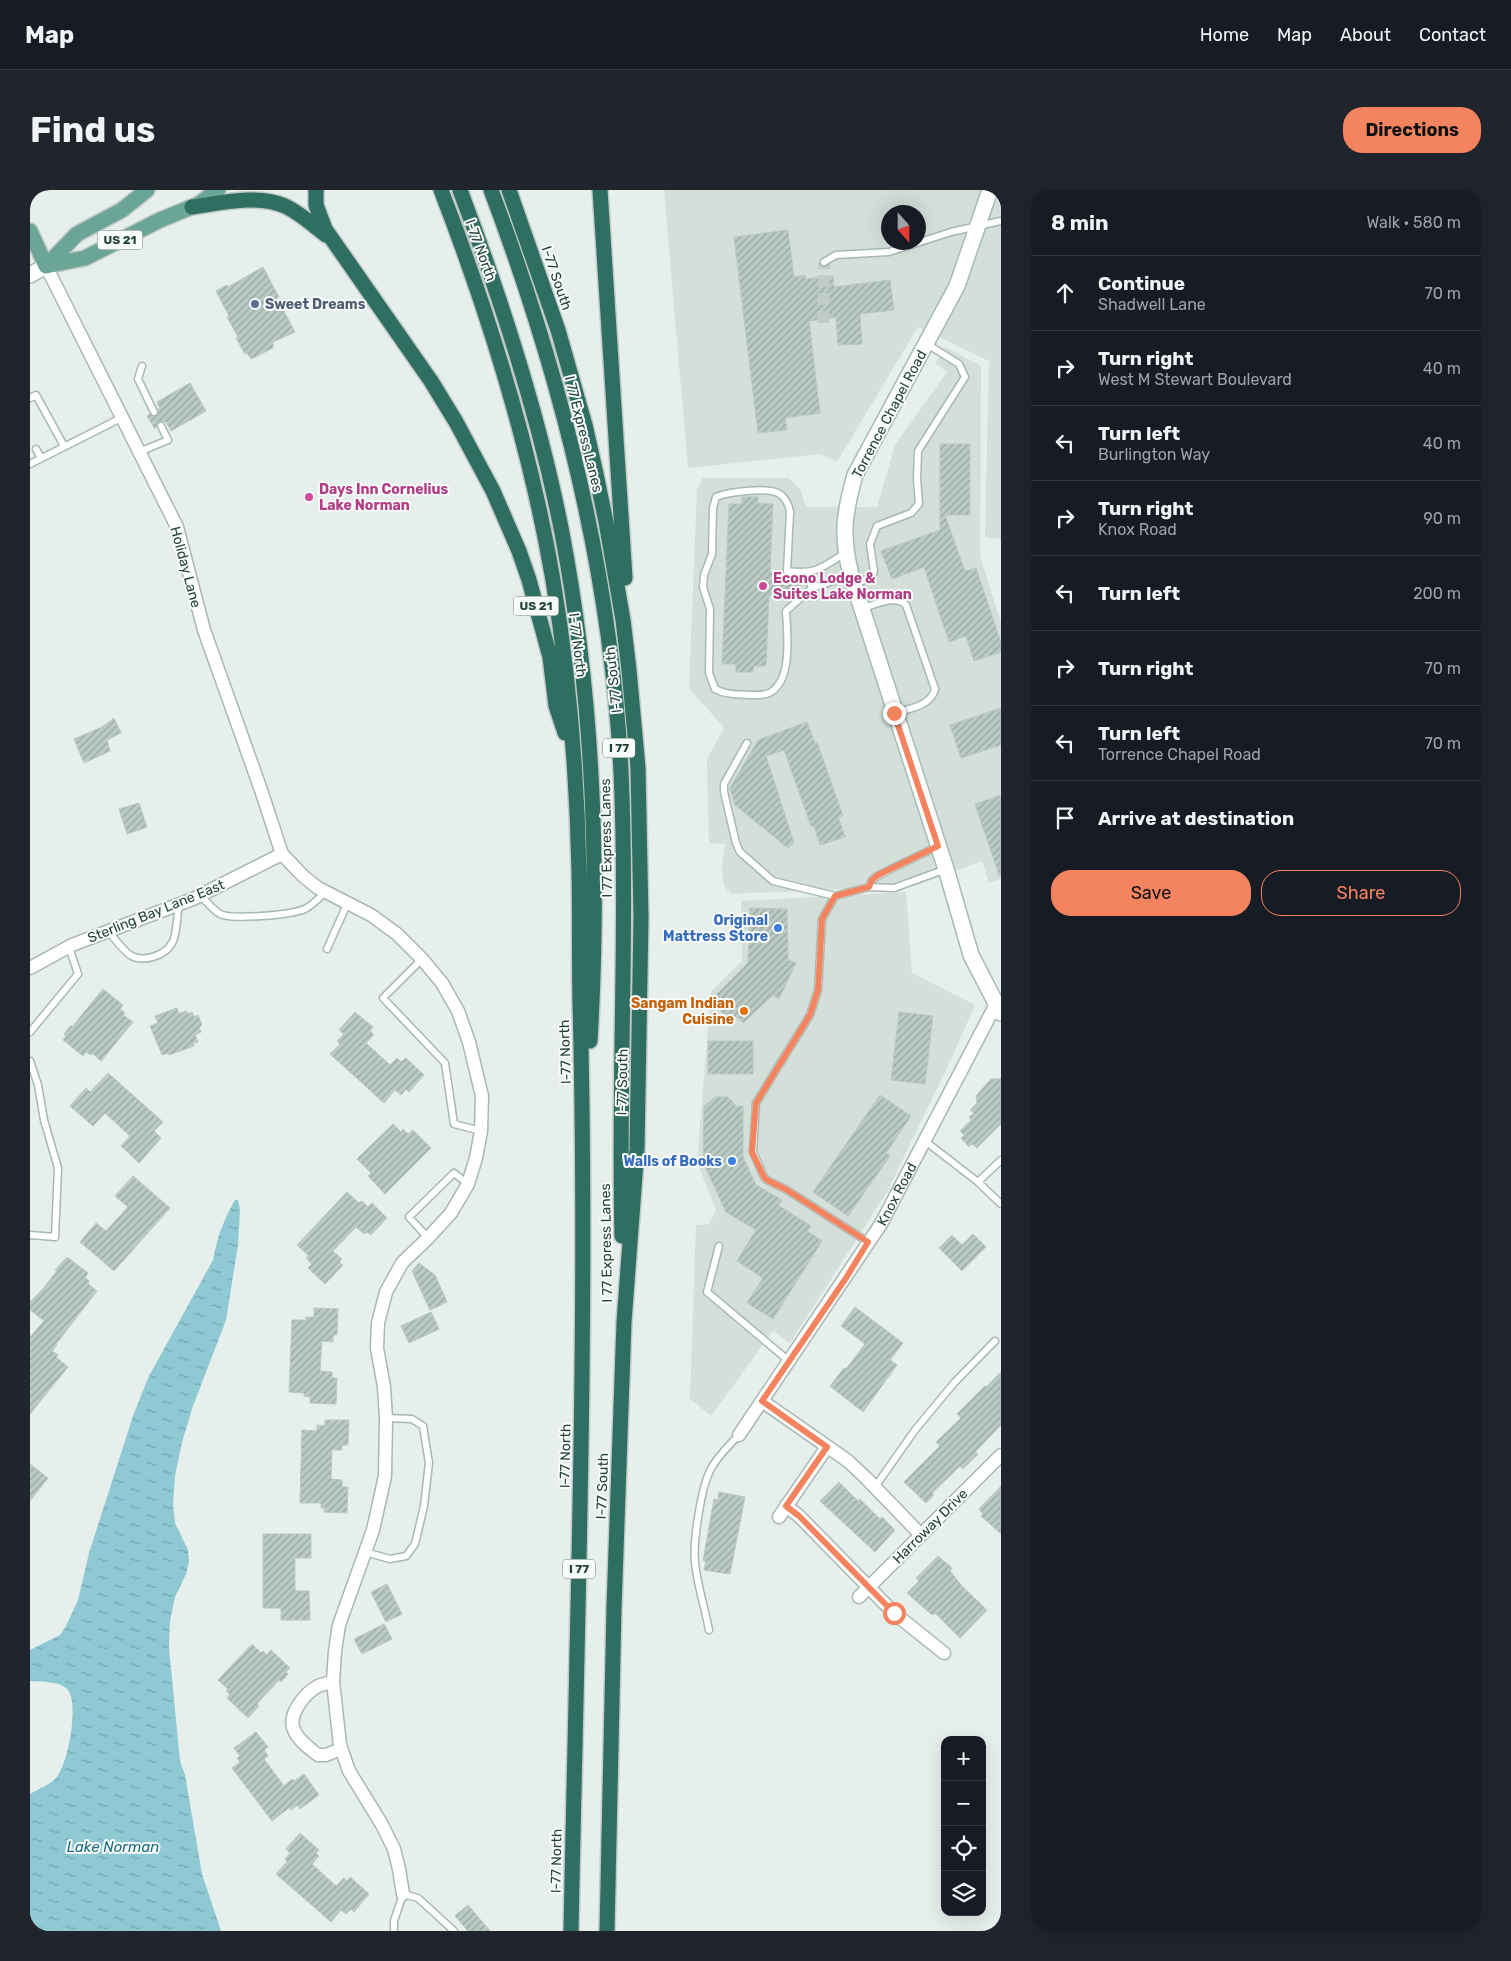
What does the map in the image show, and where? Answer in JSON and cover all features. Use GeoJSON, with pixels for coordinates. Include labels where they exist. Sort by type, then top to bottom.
{"type":"FeatureCollection","features":[{"type":"Feature","properties":{"kind":"highway"},"geometry":{"type":"LineString","coordinates":[[316,190],[316,205],[333,241]]}},
{"type":"Feature","properties":{"kind":"highway","name":"I-77 North"},"geometry":{"type":"LineString","coordinates":[[442,190],[497,348],[534,488],[560,629],[573,761],[579,869],[579,967],[584,1140],[582,1414],[571,1931]]}},
{"type":"Feature","properties":{"kind":"highway","name":"I 77 Express Lanes"},"geometry":{"type":"LineString","coordinates":[[460,190],[498,297],[527,390],[561,531],[577,627],[589,733],[595,869],[594,967],[584,1140]]}},
{"type":"Feature","properties":{"kind":"highway","name":"I 77 Express Lanes"},"geometry":{"type":"LineString","coordinates":[[491,190],[538,326],[568,430],[589,526],[612,672],[620,769],[623,868],[619,1148],[624,1322]]}},
{"type":"Feature","properties":{"kind":"highway","name":"I-77 South"},"geometry":{"type":"LineString","coordinates":[[509,190],[558,330],[585,426],[612,552],[629,670],[639,810],[640,958],[637,1149],[624,1322],[614,1608],[607,1931]]}},
{"type":"Feature","properties":{"kind":"highway"},"geometry":{"type":"LineString","coordinates":[[600,190],[629,670]]}},
{"type":"Feature","properties":{"kind":"highway","name":"US 21"},"geometry":{"type":"LineString","coordinates":[[192,207],[247,201],[272,202],[294,211],[333,241],[431,381],[456,422],[493,491],[519,551],[550,657],[556,706],[573,761]]}},
{"type":"Feature","properties":{"kind":"main road","name":"US 21"},"geometry":{"type":"LineString","coordinates":[[46,266],[77,234],[122,210],[147,190]]}},
{"type":"Feature","properties":{"kind":"main road","name":"US 21"},"geometry":{"type":"LineString","coordinates":[[46,266],[86,258],[160,220],[192,207],[218,190]]}},
{"type":"Feature","properties":{"kind":"main road"},"geometry":{"type":"LineString","coordinates":[[30,231],[46,266]]}},
{"type":"Feature","properties":{"kind":"street","name":"Torrence Chapel Road"},"geometry":{"type":"LineString","coordinates":[[990,190],[957,286],[855,475],[846,507],[843,532],[845,553],[852,580],[946,869],[971,955],[999,1003]]}},
{"type":"Feature","properties":{"kind":"street"},"geometry":{"type":"LineString","coordinates":[[30,275],[46,266]]}},
{"type":"Feature","properties":{"kind":"street","name":"Holiday Lane"},"geometry":{"type":"LineString","coordinates":[[46,266],[177,527],[204,630],[282,854]]}},
{"type":"Feature","properties":{"kind":"street"},"geometry":{"type":"LineString","coordinates":[[282,854],[303,876],[326,892],[372,915],[397,934],[422,959],[442,983],[458,1011],[469,1042],[482,1096],[481,1131],[476,1158],[468,1184],[451,1213],[402,1263],[386,1292],[378,1322],[378,1348],[384,1387],[386,1418],[384,1476],[373,1530],[339,1625],[335,1651],[333,1682],[341,1749],[349,1771],[381,1823],[394,1849],[403,1894]]}},
{"type":"Feature","properties":{"kind":"street","name":"Sterling Bay Lane East"},"geometry":{"type":"LineString","coordinates":[[30,968],[69,947],[200,895],[282,854]]}},
{"type":"Feature","properties":{"kind":"street","name":"Knox Road"},"geometry":{"type":"LineString","coordinates":[[739,1435],[881,1224],[999,1003]]}},
{"type":"Feature","properties":{"kind":"street"},"geometry":{"type":"LineString","coordinates":[[762,1401],[848,1462],[921,1535]]}},
{"type":"Feature","properties":{"kind":"street"},"geometry":{"type":"LineString","coordinates":[[827,1447],[782,1512],[799,1516],[868,1588],[944,1653]]}},
{"type":"Feature","properties":{"kind":"street","name":"Harroway Drive"},"geometry":{"type":"LineString","coordinates":[[859,1597],[1001,1455]]}},
{"type":"Feature","properties":{"kind":"street"},"geometry":{"type":"LineString","coordinates":[[333,1682],[318,1686],[311,1691],[294,1715],[292,1724],[295,1733],[318,1755],[326,1755],[341,1749]]}},
{"type":"Feature","properties":{"kind":"lane"},"geometry":{"type":"LineString","coordinates":[[824,262],[836,255],[889,252],[951,232],[1001,221]]}},
{"type":"Feature","properties":{"kind":"lane"},"geometry":{"type":"LineString","coordinates":[[845,553],[819,569],[806,573],[787,571],[790,512],[788,503],[780,494],[771,490],[725,494],[716,497],[713,508],[712,554],[704,575],[703,587],[710,609],[709,673],[715,689],[724,694],[762,695],[771,692],[778,685],[784,672],[787,651],[786,611],[812,588],[872,578],[874,571],[870,544],[877,526],[911,513],[919,504],[917,479],[918,451],[965,377],[960,364],[927,344]]}},
{"type":"Feature","properties":{"kind":"lane"},"geometry":{"type":"LineString","coordinates":[[142,366],[138,379],[154,412]]}},
{"type":"Feature","properties":{"kind":"lane"},"geometry":{"type":"LineString","coordinates":[[30,398],[36,395],[64,446]]}},
{"type":"Feature","properties":{"kind":"lane"},"geometry":{"type":"LineString","coordinates":[[30,464],[121,418]]}},
{"type":"Feature","properties":{"kind":"lane"},"geometry":{"type":"LineString","coordinates":[[139,452],[168,440],[161,426]]}},
{"type":"Feature","properties":{"kind":"lane"},"geometry":{"type":"LineString","coordinates":[[36,448],[41,458]]}},
{"type":"Feature","properties":{"kind":"lane"},"geometry":{"type":"LineString","coordinates":[[806,573],[812,588]]}},
{"type":"Feature","properties":{"kind":"lane"},"geometry":{"type":"LineString","coordinates":[[861,608],[894,599],[903,601],[935,690],[928,702],[894,713]]}},
{"type":"Feature","properties":{"kind":"lane"},"geometry":{"type":"LineString","coordinates":[[747,743],[724,784],[724,792],[736,843],[740,852],[773,882],[835,896],[869,887],[894,888],[946,869]]}},
{"type":"Feature","properties":{"kind":"lane"},"geometry":{"type":"LineString","coordinates":[[869,887],[872,880],[878,875],[938,846]]}},
{"type":"Feature","properties":{"kind":"lane"},"geometry":{"type":"LineString","coordinates":[[200,895],[222,915],[243,917],[303,910],[311,906],[326,892]]}},
{"type":"Feature","properties":{"kind":"lane"},"geometry":{"type":"LineString","coordinates":[[835,896],[822,919],[818,990],[815,1001],[810,1015],[756,1103],[752,1152],[767,1180],[787,1190],[868,1242]]}},
{"type":"Feature","properties":{"kind":"lane"},"geometry":{"type":"LineString","coordinates":[[326,949],[348,902]]}},
{"type":"Feature","properties":{"kind":"lane"},"geometry":{"type":"LineString","coordinates":[[108,931],[130,955],[140,958],[154,957],[166,951],[173,942],[179,904]]}},
{"type":"Feature","properties":{"kind":"lane"},"geometry":{"type":"LineString","coordinates":[[30,1032],[78,974],[69,947]]}},
{"type":"Feature","properties":{"kind":"lane"},"geometry":{"type":"LineString","coordinates":[[422,959],[383,998],[445,1063],[454,1124],[481,1131]]}},
{"type":"Feature","properties":{"kind":"lane"},"geometry":{"type":"LineString","coordinates":[[30,1061],[38,1085],[44,1120],[58,1168],[55,1237],[30,1235]]}},
{"type":"Feature","properties":{"kind":"lane"},"geometry":{"type":"LineString","coordinates":[[925,1141],[978,1182],[1001,1204]]}},
{"type":"Feature","properties":{"kind":"lane"},"geometry":{"type":"LineString","coordinates":[[978,1182],[1001,1160]]}},
{"type":"Feature","properties":{"kind":"lane"},"geometry":{"type":"LineString","coordinates":[[428,1238],[409,1217],[454,1173],[468,1184]]}},
{"type":"Feature","properties":{"kind":"lane"},"geometry":{"type":"LineString","coordinates":[[720,1246],[707,1292],[789,1361]]}},
{"type":"Feature","properties":{"kind":"lane"},"geometry":{"type":"LineString","coordinates":[[875,1487],[915,1430],[954,1383],[995,1341]]}},
{"type":"Feature","properties":{"kind":"lane"},"geometry":{"type":"LineString","coordinates":[[365,1552],[390,1559],[406,1556],[415,1544],[424,1506],[429,1463],[423,1426],[412,1419],[386,1418]]}},
{"type":"Feature","properties":{"kind":"lane"},"geometry":{"type":"LineString","coordinates":[[709,1630],[695,1561],[696,1534],[705,1484],[710,1469],[719,1456],[739,1435]]}},
{"type":"Feature","properties":{"kind":"lane"},"geometry":{"type":"LineString","coordinates":[[394,1931],[394,1921],[403,1894],[418,1898],[454,1931]]}},
{"type":"Feature","properties":{"kind":"shaded area"},"geometry":{"type":"Polygon","coordinates":[[[664,190],[1001,190],[1001,539],[985,537],[989,361],[918,327],[837,462],[820,454],[688,468],[664,190]]]}},
{"type":"Feature","properties":{"kind":"shaded area"},"geometry":{"type":"Polygon","coordinates":[[[945,347],[981,366],[980,556],[1001,623],[1001,879],[989,883],[982,861],[915,886],[731,894],[724,886],[722,864],[725,844],[709,843],[707,759],[724,728],[689,688],[697,489],[703,478],[789,478],[800,489],[806,507],[877,507],[895,445],[947,372],[935,363],[945,347]]]}},
{"type":"Feature","properties":{"kind":"shaded area"},"geometry":{"type":"Polygon","coordinates":[[[906,892],[912,973],[975,1005],[948,1066],[887,1192],[790,1343],[773,1331],[711,1416],[690,1399],[696,1225],[709,1224],[716,1210],[697,1162],[711,992],[742,961],[741,901],[906,892]]]}},
{"type":"Feature","properties":{"kind":"water","name":"Lake Norman"},"geometry":{"type":"Polygon","coordinates":[[[235,1200],[238,1200],[240,1210],[238,1245],[226,1320],[193,1406],[182,1442],[175,1476],[173,1504],[175,1523],[188,1550],[189,1562],[186,1574],[175,1597],[170,1621],[169,1648],[180,1761],[185,1775],[202,1874],[221,1931],[30,1931],[30,1794],[51,1783],[60,1771],[65,1760],[71,1734],[72,1707],[71,1696],[64,1686],[50,1682],[30,1681],[30,1650],[60,1635],[78,1600],[89,1553],[133,1416],[148,1378],[213,1260],[221,1229],[235,1200]]]}},
{"type":"Feature","properties":{"kind":"building"},"geometry":{"type":"Polygon","coordinates":[[[788,230],[794,277],[805,275],[806,279],[833,276],[834,287],[890,280],[894,310],[860,314],[862,344],[838,345],[836,317],[809,321],[820,413],[785,418],[787,430],[758,433],[734,237],[788,230]]]}},
{"type":"Feature","properties":{"kind":"building"},"geometry":{"type":"Polygon","coordinates":[[[263,267],[295,332],[273,342],[273,348],[251,359],[247,353],[245,354],[236,338],[238,337],[216,291],[227,285],[228,287],[263,267]]]}},
{"type":"Feature","properties":{"kind":"building"},"geometry":{"type":"Polygon","coordinates":[[[190,383],[206,411],[171,431],[166,422],[162,421],[157,423],[155,429],[147,416],[150,414],[154,417],[158,414],[158,409],[160,408],[157,402],[190,383]]]}},
{"type":"Feature","properties":{"kind":"building"},"geometry":{"type":"Polygon","coordinates":[[[940,444],[970,444],[970,515],[945,515],[965,571],[976,568],[1001,643],[1001,652],[974,661],[966,636],[949,642],[924,567],[892,579],[881,551],[940,530],[940,444]]]}},
{"type":"Feature","properties":{"kind":"building","name":"Econo Lodge & Suites Lake Norman"},"geometry":{"type":"Polygon","coordinates":[[[742,497],[758,497],[758,503],[773,504],[770,572],[777,573],[777,576],[795,577],[801,583],[801,589],[793,596],[769,595],[766,666],[754,666],[753,672],[736,672],[736,664],[722,664],[729,504],[742,504],[742,497]]]}},
{"type":"Feature","properties":{"kind":"building"},"geometry":{"type":"Polygon","coordinates":[[[1001,708],[1001,745],[961,758],[950,725],[1001,708]]]}},
{"type":"Feature","properties":{"kind":"building"},"geometry":{"type":"Polygon","coordinates":[[[114,718],[121,733],[107,740],[110,751],[84,763],[74,739],[102,727],[114,718]]]}},
{"type":"Feature","properties":{"kind":"building"},"geometry":{"type":"Polygon","coordinates":[[[807,722],[815,743],[817,742],[843,816],[838,817],[845,837],[820,845],[814,826],[811,826],[784,750],[766,756],[794,843],[788,848],[735,805],[730,788],[758,740],[807,722]]]}},
{"type":"Feature","properties":{"kind":"building"},"geometry":{"type":"Polygon","coordinates":[[[1001,795],[1001,875],[999,875],[975,804],[1001,795]]]}},
{"type":"Feature","properties":{"kind":"building"},"geometry":{"type":"Polygon","coordinates":[[[139,803],[147,827],[127,834],[119,809],[139,803]]]}},
{"type":"Feature","properties":{"kind":"building"},"geometry":{"type":"Polygon","coordinates":[[[750,908],[787,909],[788,960],[796,963],[779,999],[773,995],[743,1023],[739,1018],[727,1018],[717,1006],[717,994],[748,963],[750,908]]]}},
{"type":"Feature","properties":{"kind":"building"},"geometry":{"type":"Polygon","coordinates":[[[103,989],[123,1005],[120,1009],[125,1013],[123,1015],[133,1022],[101,1061],[92,1053],[91,1055],[86,1052],[83,1056],[63,1040],[66,1036],[64,1034],[71,1025],[72,1027],[103,989]]]}},
{"type":"Feature","properties":{"kind":"building"},"geometry":{"type":"Polygon","coordinates":[[[177,1008],[179,1014],[186,1011],[188,1014],[192,1012],[194,1017],[198,1015],[202,1025],[199,1027],[201,1032],[195,1035],[198,1042],[193,1043],[194,1046],[169,1055],[168,1053],[162,1055],[150,1026],[158,1023],[155,1016],[177,1008]]]}},
{"type":"Feature","properties":{"kind":"building"},"geometry":{"type":"Polygon","coordinates":[[[355,1012],[373,1027],[370,1031],[374,1035],[366,1043],[390,1065],[397,1058],[401,1062],[406,1058],[424,1075],[409,1092],[406,1089],[401,1095],[395,1090],[384,1103],[330,1054],[340,1044],[337,1041],[344,1034],[339,1030],[355,1012]]]}},
{"type":"Feature","properties":{"kind":"building"},"geometry":{"type":"Polygon","coordinates":[[[899,1012],[933,1016],[925,1084],[891,1080],[899,1012]]]}},
{"type":"Feature","properties":{"kind":"building"},"geometry":{"type":"Polygon","coordinates":[[[708,1041],[753,1041],[753,1074],[708,1074],[708,1041]]]}},
{"type":"Feature","properties":{"kind":"building"},"geometry":{"type":"Polygon","coordinates":[[[108,1073],[163,1122],[154,1131],[161,1138],[139,1163],[121,1146],[130,1136],[105,1113],[93,1126],[70,1106],[86,1088],[90,1092],[108,1073]]]}},
{"type":"Feature","properties":{"kind":"building"},"geometry":{"type":"Polygon","coordinates":[[[991,1079],[1001,1079],[1001,1124],[977,1148],[972,1144],[969,1147],[961,1138],[964,1135],[960,1131],[971,1120],[969,1117],[974,1113],[970,1110],[977,1103],[976,1096],[991,1079]]]}},
{"type":"Feature","properties":{"kind":"building"},"geometry":{"type":"Polygon","coordinates":[[[880,1095],[911,1116],[886,1153],[890,1156],[848,1216],[813,1192],[880,1095]]]}},
{"type":"Feature","properties":{"kind":"building"},"geometry":{"type":"Polygon","coordinates":[[[716,1097],[728,1097],[737,1107],[743,1106],[743,1157],[756,1185],[782,1200],[778,1205],[811,1226],[807,1231],[822,1241],[773,1319],[747,1303],[763,1278],[737,1261],[756,1230],[726,1212],[703,1162],[704,1106],[716,1097]]]}},
{"type":"Feature","properties":{"kind":"building"},"geometry":{"type":"Polygon","coordinates":[[[393,1124],[401,1132],[403,1129],[408,1134],[413,1130],[431,1148],[385,1194],[368,1176],[371,1173],[357,1159],[393,1124]]]}},
{"type":"Feature","properties":{"kind":"building"},"geometry":{"type":"Polygon","coordinates":[[[133,1176],[170,1208],[114,1271],[80,1242],[96,1223],[106,1231],[128,1207],[115,1196],[133,1176]]]}},
{"type":"Feature","properties":{"kind":"building"},"geometry":{"type":"Polygon","coordinates":[[[347,1192],[359,1203],[362,1201],[368,1207],[372,1203],[387,1218],[371,1235],[367,1232],[364,1234],[356,1227],[333,1251],[342,1259],[339,1262],[343,1265],[325,1284],[308,1268],[312,1264],[306,1258],[309,1256],[297,1245],[347,1192]]]}},
{"type":"Feature","properties":{"kind":"building"},"geometry":{"type":"Polygon","coordinates":[[[973,1234],[986,1247],[962,1271],[939,1248],[952,1235],[962,1245],[973,1234]]]}},
{"type":"Feature","properties":{"kind":"building"},"geometry":{"type":"Polygon","coordinates":[[[67,1257],[88,1273],[85,1277],[89,1281],[88,1284],[97,1291],[52,1351],[68,1367],[30,1414],[30,1337],[44,1321],[30,1310],[30,1302],[42,1290],[57,1271],[55,1270],[67,1257]]]}},
{"type":"Feature","properties":{"kind":"building"},"geometry":{"type":"Polygon","coordinates":[[[419,1263],[435,1275],[447,1302],[430,1310],[412,1271],[419,1263]]]}},
{"type":"Feature","properties":{"kind":"building"},"geometry":{"type":"Polygon","coordinates":[[[855,1307],[903,1343],[890,1360],[897,1365],[863,1412],[830,1386],[865,1344],[841,1326],[855,1307]]]}},
{"type":"Feature","properties":{"kind":"building"},"geometry":{"type":"Polygon","coordinates":[[[314,1308],[338,1309],[337,1335],[333,1335],[333,1342],[322,1341],[320,1371],[332,1372],[332,1378],[337,1378],[336,1404],[310,1403],[310,1397],[304,1396],[304,1393],[289,1392],[292,1320],[306,1320],[306,1317],[314,1317],[314,1308]]]}},
{"type":"Feature","properties":{"kind":"building"},"geometry":{"type":"Polygon","coordinates":[[[431,1312],[439,1329],[409,1343],[401,1326],[431,1312]]]}},
{"type":"Feature","properties":{"kind":"building"},"geometry":{"type":"Polygon","coordinates":[[[1001,1372],[1001,1425],[975,1452],[978,1454],[963,1469],[960,1466],[932,1493],[934,1495],[926,1503],[904,1482],[940,1446],[936,1442],[961,1418],[957,1414],[1001,1372]]]}},
{"type":"Feature","properties":{"kind":"building"},"geometry":{"type":"Polygon","coordinates":[[[325,1420],[349,1420],[348,1445],[342,1445],[342,1450],[332,1450],[331,1479],[342,1480],[342,1487],[348,1487],[347,1513],[324,1512],[325,1508],[321,1508],[321,1503],[300,1503],[302,1430],[317,1431],[317,1425],[325,1426],[325,1420]]]}},
{"type":"Feature","properties":{"kind":"building"},"geometry":{"type":"Polygon","coordinates":[[[30,1464],[48,1478],[30,1501],[30,1464]]]}},
{"type":"Feature","properties":{"kind":"building"},"geometry":{"type":"Polygon","coordinates":[[[839,1482],[858,1501],[860,1499],[880,1519],[882,1517],[895,1530],[875,1552],[820,1501],[839,1482]]]}},
{"type":"Feature","properties":{"kind":"building"},"geometry":{"type":"Polygon","coordinates":[[[1001,1486],[1001,1534],[981,1516],[983,1514],[979,1509],[1001,1486]]]}},
{"type":"Feature","properties":{"kind":"building"},"geometry":{"type":"Polygon","coordinates":[[[719,1492],[745,1497],[730,1574],[704,1570],[706,1561],[703,1561],[714,1499],[718,1500],[719,1492]]]}},
{"type":"Feature","properties":{"kind":"building"},"geometry":{"type":"Polygon","coordinates":[[[263,1534],[311,1534],[311,1558],[295,1558],[295,1591],[309,1591],[310,1620],[281,1620],[281,1608],[263,1608],[263,1534]]]}},
{"type":"Feature","properties":{"kind":"building"},"geometry":{"type":"Polygon","coordinates":[[[938,1556],[952,1568],[950,1571],[962,1586],[987,1610],[960,1638],[935,1613],[932,1615],[907,1593],[919,1581],[916,1578],[938,1556]]]}},
{"type":"Feature","properties":{"kind":"building"},"geometry":{"type":"Polygon","coordinates":[[[387,1584],[402,1614],[386,1622],[371,1592],[387,1584]]]}},
{"type":"Feature","properties":{"kind":"building"},"geometry":{"type":"Polygon","coordinates":[[[384,1624],[392,1639],[362,1654],[354,1639],[384,1624]]]}},
{"type":"Feature","properties":{"kind":"building"},"geometry":{"type":"Polygon","coordinates":[[[252,1644],[261,1653],[263,1651],[267,1655],[271,1650],[290,1668],[286,1672],[288,1674],[281,1682],[279,1680],[262,1698],[257,1704],[259,1706],[248,1718],[227,1698],[230,1694],[226,1691],[228,1689],[218,1680],[252,1644]]]}},
{"type":"Feature","properties":{"kind":"building"},"geometry":{"type":"Polygon","coordinates":[[[256,1732],[268,1747],[264,1750],[268,1756],[264,1759],[284,1786],[292,1779],[294,1781],[304,1774],[319,1795],[300,1809],[298,1805],[291,1810],[290,1807],[272,1821],[232,1768],[240,1762],[237,1758],[240,1756],[234,1748],[256,1732]]]}},
{"type":"Feature","properties":{"kind":"building"},"geometry":{"type":"Polygon","coordinates":[[[300,1833],[319,1850],[316,1853],[319,1856],[312,1864],[336,1886],[344,1878],[347,1881],[350,1877],[369,1894],[354,1912],[351,1909],[346,1914],[341,1910],[331,1922],[276,1874],[287,1862],[285,1859],[290,1853],[286,1849],[300,1833]]]}},
{"type":"Feature","properties":{"kind":"building"},"geometry":{"type":"Polygon","coordinates":[[[468,1905],[490,1931],[468,1931],[455,1916],[468,1905]]]}},
{"type":"Feature","properties":{"kind":"tunnel"},"geometry":{"type":"LineString","coordinates":[[823,323],[824,262]]}},
{"type":"Feature","properties":{"kind":"place","name":"Sweet Dreams"},"geometry":{"type":"Point","coordinates":[255,304]}},
{"type":"Feature","properties":{"kind":"place","name":"Days Inn Cornelius Lake Norman"},"geometry":{"type":"Point","coordinates":[309,497]}},
{"type":"Feature","properties":{"kind":"place","name":"Econo Lodge & Suites Lake Norman"},"geometry":{"type":"Point","coordinates":[763,586]}},
{"type":"Feature","properties":{"kind":"place","name":"Original Mattress Store"},"geometry":{"type":"Point","coordinates":[778,928]}},
{"type":"Feature","properties":{"kind":"place","name":"Sangam Indian Cuisine"},"geometry":{"type":"Point","coordinates":[744,1011]}},
{"type":"Feature","properties":{"kind":"place","name":"Walls of Books"},"geometry":{"type":"Point","coordinates":[732,1161]}},
{"type":"Feature","properties":{"kind":"route"},"geometry":{"type":"LineString","coordinates":[[894,713],[938,846],[878,875],[872,880],[869,887],[835,896],[824,914],[822,919],[818,990],[815,1001],[810,1015],[756,1103],[752,1152],[767,1180],[787,1190],[868,1242],[846,1278],[762,1401],[827,1447],[786,1506],[799,1516],[894,1613]]}}]}
